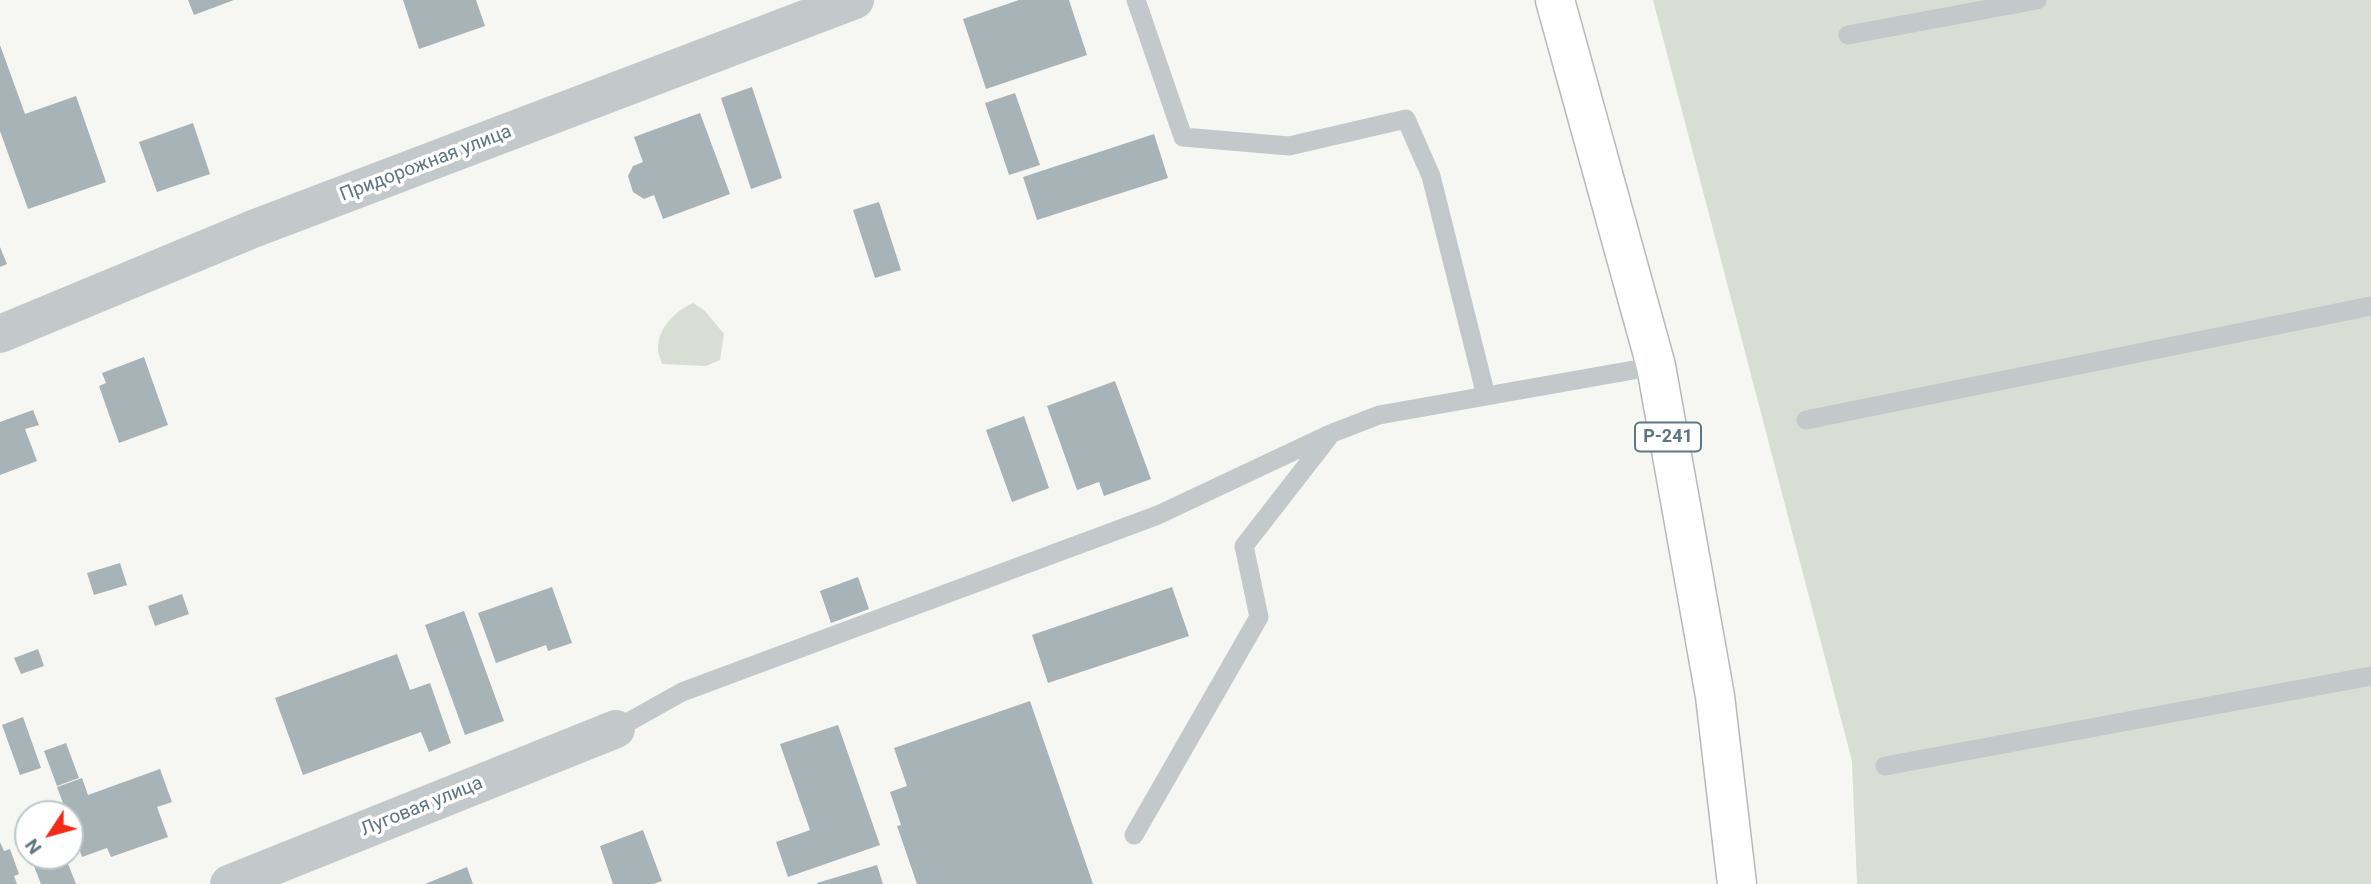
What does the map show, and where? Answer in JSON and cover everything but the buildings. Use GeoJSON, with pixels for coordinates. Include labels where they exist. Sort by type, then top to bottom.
{"type":"FeatureCollection","features":[{"type":"Feature","properties":{"kind":"highway","name":"Р-241"},"geometry":{"type":"LineString","coordinates":[[1555,0],[1656,366],[1715,696],[1737,884]]}},
{"type":"Feature","properties":{"kind":"street","name":"Придорожная улица"},"geometry":{"type":"LineString","coordinates":[[0,334],[253,229],[855,0]]}},
{"type":"Feature","properties":{"kind":"street","name":"Луговая улица"},"geometry":{"type":"LineString","coordinates":[[229,884],[616,729]]}},
{"type":"Feature","properties":{"kind":"lane"},"geometry":{"type":"LineString","coordinates":[[1136,0],[1183,137],[1290,146],[1406,119],[1431,176],[1486,396]]}},
{"type":"Feature","properties":{"kind":"lane"},"geometry":{"type":"LineString","coordinates":[[1848,35],[2037,0]]}},
{"type":"Feature","properties":{"kind":"lane"},"geometry":{"type":"LineString","coordinates":[[1806,420],[2371,306]]}},
{"type":"Feature","properties":{"kind":"lane"},"geometry":{"type":"LineString","coordinates":[[616,729],[682,692],[1158,514],[1330,434],[1379,415],[1656,366]]}},
{"type":"Feature","properties":{"kind":"lane"},"geometry":{"type":"LineString","coordinates":[[1134,835],[1259,617],[1244,546],[1330,434]]}},
{"type":"Feature","properties":{"kind":"lane"},"geometry":{"type":"LineString","coordinates":[[1885,766],[2371,676]]}},
{"type":"Feature","properties":{"kind":"shaded area"},"geometry":{"type":"Polygon","coordinates":[[[1653,0],[2371,0],[2371,884],[1857,884],[1852,761],[1653,0]]]}},
{"type":"Feature","properties":{"kind":"shaded area"},"geometry":{"type":"Polygon","coordinates":[[[693,303],[705,311],[724,334],[720,360],[706,366],[662,364],[658,349],[665,326],[680,310],[693,303]]]}}]}
